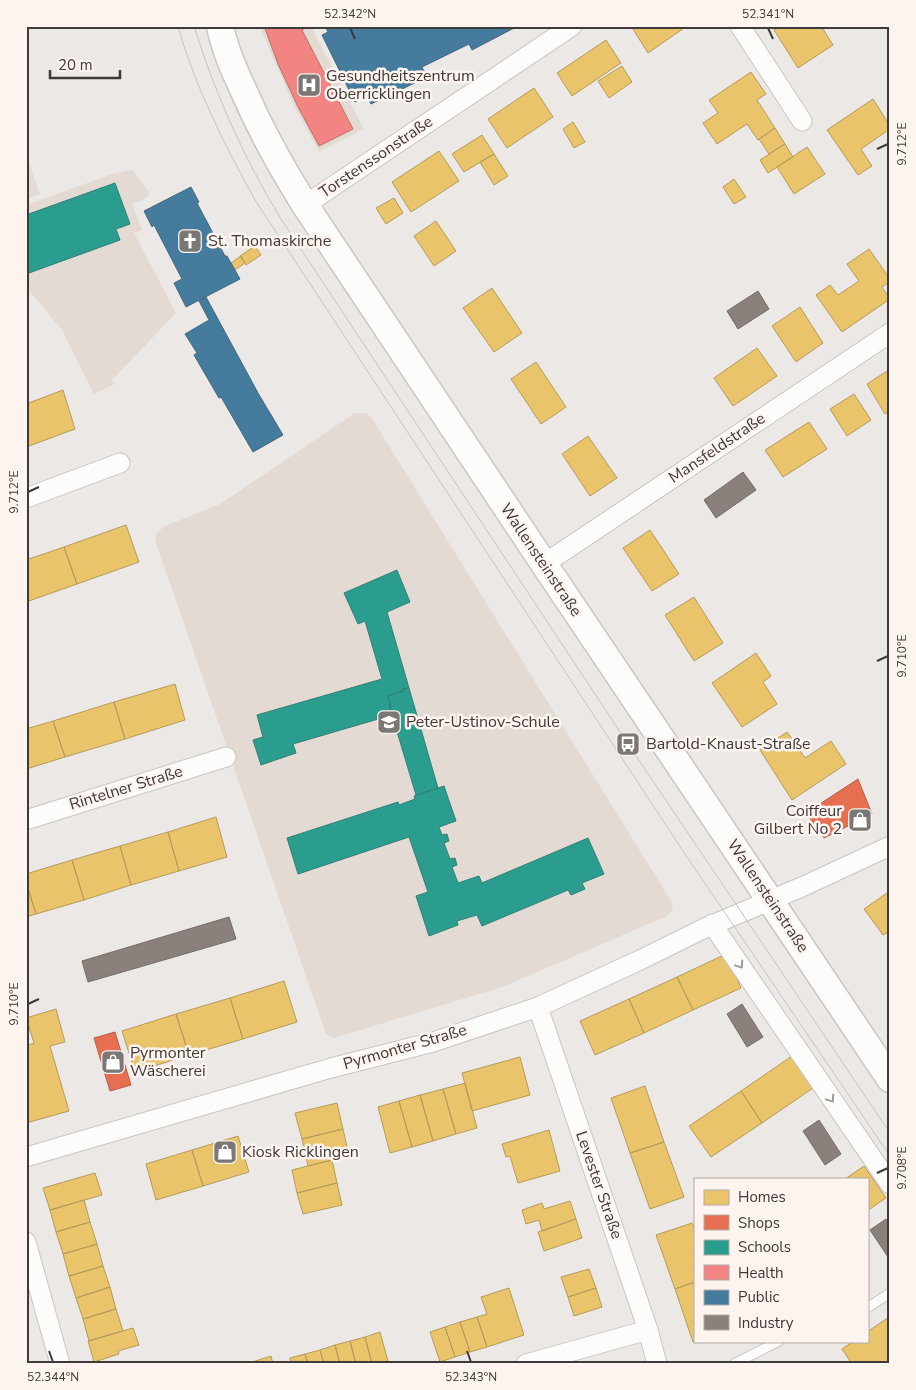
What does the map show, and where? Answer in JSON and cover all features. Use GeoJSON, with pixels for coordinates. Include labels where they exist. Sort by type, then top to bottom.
{"type":"FeatureCollection","features":[{"type":"Feature","properties":{"kind":"street","name":"Wallensteinstraße"},"geometry":{"type":"LineString","coordinates":[[220,26],[236,75],[257,122],[305,205],[890,1079]]}},
{"type":"Feature","properties":{"kind":"street","name":"Torstenssonstraße"},"geometry":{"type":"LineString","coordinates":[[305,205],[572,26]]}},
{"type":"Feature","properties":{"kind":"street"},"geometry":{"type":"LineString","coordinates":[[740,26],[802,121]]}},
{"type":"Feature","properties":{"kind":"street","name":"Mansfeldstraße"},"geometry":{"type":"LineString","coordinates":[[544,564],[890,333]]}},
{"type":"Feature","properties":{"kind":"street"},"geometry":{"type":"LineString","coordinates":[[26,498],[120,463]]}},
{"type":"Feature","properties":{"kind":"street","name":"Rintelner Straße"},"geometry":{"type":"LineString","coordinates":[[26,820],[226,757]]}},
{"type":"Feature","properties":{"kind":"street"},"geometry":{"type":"LineString","coordinates":[[771,900],[890,846]]}},
{"type":"Feature","properties":{"kind":"street","name":"Pyrmonter Straße"},"geometry":{"type":"LineString","coordinates":[[26,1157],[331,1068],[433,1042],[538,1006],[638,961],[712,924],[771,900]]}},
{"type":"Feature","properties":{"kind":"street"},"geometry":{"type":"LineString","coordinates":[[712,924],[890,1184]]}},
{"type":"Feature","properties":{"kind":"street","name":"Levester Straße"},"geometry":{"type":"LineString","coordinates":[[538,1006],[648,1330],[657,1364]]}},
{"type":"Feature","properties":{"kind":"street"},"geometry":{"type":"LineString","coordinates":[[26,1242],[60,1364]]}},
{"type":"Feature","properties":{"kind":"street"},"geometry":{"type":"LineString","coordinates":[[526,1364],[648,1330]]}},
{"type":"Feature","properties":{"kind":"lane"},"geometry":{"type":"LineString","coordinates":[[868,1307],[890,1293]]}},
{"type":"Feature","properties":{"kind":"lane"},"geometry":{"type":"LineString","coordinates":[[734,1364],[777,1342]]}},
{"type":"Feature","properties":{"kind":"shaded area","name":"Gesundheitszentrum Oberricklingen"},"geometry":{"type":"Polygon","coordinates":[[[259,26],[314,26],[312,28],[364,129],[319,152],[295,108],[259,26]]]}},
{"type":"Feature","properties":{"kind":"shaded area"},"geometry":{"type":"Polygon","coordinates":[[[26,154],[40,194],[26,199],[26,154]]]}},
{"type":"Feature","properties":{"kind":"shaded area"},"geometry":{"type":"Polygon","coordinates":[[[133,170],[150,194],[143,200],[132,204],[142,230],[134,233],[176,313],[112,380],[115,384],[94,394],[62,330],[26,287],[26,205],[115,173],[133,170]]]}},
{"type":"Feature","properties":{"kind":"shaded area","name":"Peter-Ustinov-Schule"},"geometry":{"type":"Polygon","coordinates":[[[355,413],[365,413],[371,417],[673,904],[672,910],[667,916],[502,987],[334,1038],[326,1034],[155,540],[157,533],[163,527],[220,504],[355,413]]]}},
{"type":"Feature","properties":{"kind":"building: Homes"},"geometry":{"type":"Polygon","coordinates":[[[631,26],[687,26],[648,53],[631,26]]]}},
{"type":"Feature","properties":{"kind":"building: Homes"},"geometry":{"type":"Polygon","coordinates":[[[780,26],[821,26],[833,45],[798,68],[774,30],[780,26]]]}},
{"type":"Feature","properties":{"kind":"building: Homes"},"geometry":{"type":"Polygon","coordinates":[[[606,40],[621,63],[572,96],[557,73],[606,40]]]}},
{"type":"Feature","properties":{"kind":"building: Homes"},"geometry":{"type":"Polygon","coordinates":[[[622,66],[632,82],[609,98],[598,81],[622,66]]]}},
{"type":"Feature","properties":{"kind":"building: Homes"},"geometry":{"type":"Polygon","coordinates":[[[751,72],[766,94],[757,100],[775,128],[758,140],[747,124],[717,144],[703,123],[718,113],[709,100],[751,72]]]}},
{"type":"Feature","properties":{"kind":"building: Homes"},"geometry":{"type":"Polygon","coordinates":[[[534,88],[553,117],[507,148],[488,119],[534,88]]]}},
{"type":"Feature","properties":{"kind":"building: Homes"},"geometry":{"type":"Polygon","coordinates":[[[873,99],[890,129],[861,149],[872,166],[858,175],[827,130],[873,99]]]}},
{"type":"Feature","properties":{"kind":"building: Homes"},"geometry":{"type":"Polygon","coordinates":[[[573,122],[585,142],[574,148],[563,129],[573,122]]]}},
{"type":"Feature","properties":{"kind":"building: Homes"},"geometry":{"type":"Polygon","coordinates":[[[775,128],[785,144],[769,154],[759,139],[775,128]]]}},
{"type":"Feature","properties":{"kind":"building: Homes"},"geometry":{"type":"Polygon","coordinates":[[[482,135],[494,154],[464,172],[452,154],[482,135]]]}},
{"type":"Feature","properties":{"kind":"building: Homes"},"geometry":{"type":"Polygon","coordinates":[[[785,144],[793,157],[768,173],[760,160],[785,144]]]}},
{"type":"Feature","properties":{"kind":"building: Homes"},"geometry":{"type":"Polygon","coordinates":[[[807,147],[825,174],[794,194],[777,167],[807,147]]]}},
{"type":"Feature","properties":{"kind":"building: Homes"},"geometry":{"type":"Polygon","coordinates":[[[439,151],[459,181],[411,212],[392,182],[439,151]]]}},
{"type":"Feature","properties":{"kind":"building: Homes"},"geometry":{"type":"Polygon","coordinates":[[[494,154],[508,176],[494,185],[480,162],[494,154]]]}},
{"type":"Feature","properties":{"kind":"building: Homes"},"geometry":{"type":"Polygon","coordinates":[[[734,179],[746,197],[734,204],[723,187],[734,179]]]}},
{"type":"Feature","properties":{"kind":"building: Homes"},"geometry":{"type":"Polygon","coordinates":[[[394,198],[403,213],[386,224],[376,208],[394,198]]]}},
{"type":"Feature","properties":{"kind":"building: Homes"},"geometry":{"type":"Polygon","coordinates":[[[436,221],[456,251],[434,266],[414,236],[436,221]]]}},
{"type":"Feature","properties":{"kind":"building: Homes"},"geometry":{"type":"Polygon","coordinates":[[[255,246],[261,255],[246,265],[240,256],[255,246]]]}},
{"type":"Feature","properties":{"kind":"building: Homes"},"geometry":{"type":"Polygon","coordinates":[[[869,249],[890,279],[890,282],[882,287],[890,299],[842,332],[816,295],[830,285],[838,295],[859,281],[847,264],[869,249]]]}},
{"type":"Feature","properties":{"kind":"building: Homes"},"geometry":{"type":"Polygon","coordinates":[[[241,256],[245,263],[235,270],[231,263],[241,256]]]}},
{"type":"Feature","properties":{"kind":"building: Homes"},"geometry":{"type":"Polygon","coordinates":[[[492,288],[522,333],[494,352],[463,308],[492,288]]]}},
{"type":"Feature","properties":{"kind":"building: Homes"},"geometry":{"type":"Polygon","coordinates":[[[800,307],[823,343],[796,362],[772,326],[800,307]]]}},
{"type":"Feature","properties":{"kind":"building: Homes"},"geometry":{"type":"Polygon","coordinates":[[[757,348],[777,376],[733,406],[714,378],[757,348]]]}},
{"type":"Feature","properties":{"kind":"building: Homes"},"geometry":{"type":"Polygon","coordinates":[[[536,362],[566,407],[541,424],[511,379],[536,362]]]}},
{"type":"Feature","properties":{"kind":"building: Homes"},"geometry":{"type":"Polygon","coordinates":[[[890,369],[890,411],[885,414],[867,384],[890,369]]]}},
{"type":"Feature","properties":{"kind":"building: Homes"},"geometry":{"type":"Polygon","coordinates":[[[63,390],[75,429],[29,446],[26,438],[26,404],[63,390]]]}},
{"type":"Feature","properties":{"kind":"building: Homes"},"geometry":{"type":"Polygon","coordinates":[[[854,394],[871,420],[847,436],[830,409],[854,394]]]}},
{"type":"Feature","properties":{"kind":"building: Homes"},"geometry":{"type":"Polygon","coordinates":[[[809,422],[827,449],[783,477],[765,450],[809,422]]]}},
{"type":"Feature","properties":{"kind":"building: Homes"},"geometry":{"type":"Polygon","coordinates":[[[588,436],[617,478],[590,496],[562,454],[588,436]]]}},
{"type":"Feature","properties":{"kind":"building: Homes"},"geometry":{"type":"Polygon","coordinates":[[[126,525],[139,562],[77,584],[64,547],[126,525]]]}},
{"type":"Feature","properties":{"kind":"building: Homes"},"geometry":{"type":"Polygon","coordinates":[[[650,530],[679,574],[652,591],[623,548],[650,530]]]}},
{"type":"Feature","properties":{"kind":"building: Homes"},"geometry":{"type":"Polygon","coordinates":[[[64,547],[77,584],[26,602],[26,560],[64,547]]]}},
{"type":"Feature","properties":{"kind":"building: Homes"},"geometry":{"type":"Polygon","coordinates":[[[694,597],[723,643],[694,661],[665,615],[694,597]]]}},
{"type":"Feature","properties":{"kind":"building: Homes"},"geometry":{"type":"Polygon","coordinates":[[[756,653],[771,676],[763,682],[777,704],[742,727],[712,683],[756,653]]]}},
{"type":"Feature","properties":{"kind":"building: Homes"},"geometry":{"type":"Polygon","coordinates":[[[175,684],[185,720],[125,739],[114,702],[175,684]]]}},
{"type":"Feature","properties":{"kind":"building: Homes"},"geometry":{"type":"Polygon","coordinates":[[[114,702],[125,739],[65,757],[53,721],[114,702]]]}},
{"type":"Feature","properties":{"kind":"building: Homes"},"geometry":{"type":"Polygon","coordinates":[[[53,721],[65,757],[26,769],[26,729],[53,721]]]}},
{"type":"Feature","properties":{"kind":"building: Homes"},"geometry":{"type":"Polygon","coordinates":[[[787,732],[805,758],[831,741],[846,764],[792,800],[760,750],[787,732]]]}},
{"type":"Feature","properties":{"kind":"building: Homes"},"geometry":{"type":"Polygon","coordinates":[[[216,817],[227,857],[179,871],[168,832],[216,817]]]}},
{"type":"Feature","properties":{"kind":"building: Homes"},"geometry":{"type":"Polygon","coordinates":[[[168,832],[179,871],[131,885],[120,846],[168,832]]]}},
{"type":"Feature","properties":{"kind":"building: Homes"},"geometry":{"type":"Polygon","coordinates":[[[120,846],[131,885],[84,900],[72,860],[120,846]]]}},
{"type":"Feature","properties":{"kind":"building: Homes"},"geometry":{"type":"Polygon","coordinates":[[[72,860],[84,900],[36,914],[26,882],[26,874],[72,860]]]}},
{"type":"Feature","properties":{"kind":"building: Homes"},"geometry":{"type":"Polygon","coordinates":[[[26,882],[36,914],[26,917],[26,882]]]}},
{"type":"Feature","properties":{"kind":"building: Homes"},"geometry":{"type":"Polygon","coordinates":[[[890,891],[890,931],[883,935],[864,909],[890,891]]]}},
{"type":"Feature","properties":{"kind":"building: Homes"},"geometry":{"type":"Polygon","coordinates":[[[726,954],[741,988],[693,1010],[677,977],[726,954]]]}},
{"type":"Feature","properties":{"kind":"building: Homes"},"geometry":{"type":"Polygon","coordinates":[[[677,977],[693,1010],[644,1033],[629,999],[677,977]]]}},
{"type":"Feature","properties":{"kind":"building: Homes"},"geometry":{"type":"Polygon","coordinates":[[[284,981],[297,1022],[243,1039],[230,998],[284,981]]]}},
{"type":"Feature","properties":{"kind":"building: Homes"},"geometry":{"type":"Polygon","coordinates":[[[230,998],[243,1039],[189,1055],[176,1014],[230,998]]]}},
{"type":"Feature","properties":{"kind":"building: Homes"},"geometry":{"type":"Polygon","coordinates":[[[629,999],[644,1033],[595,1055],[580,1021],[629,999]]]}},
{"type":"Feature","properties":{"kind":"building: Homes"},"geometry":{"type":"Polygon","coordinates":[[[56,1009],[65,1042],[50,1046],[69,1111],[26,1123],[26,1046],[34,1043],[26,1018],[56,1009]]]}},
{"type":"Feature","properties":{"kind":"building: Homes"},"geometry":{"type":"Polygon","coordinates":[[[176,1014],[189,1055],[135,1072],[122,1031],[176,1014]]]}},
{"type":"Feature","properties":{"kind":"building: Homes"},"geometry":{"type":"Polygon","coordinates":[[[792,1056],[813,1088],[762,1123],[741,1091],[792,1056]]]}},
{"type":"Feature","properties":{"kind":"building: Homes"},"geometry":{"type":"Polygon","coordinates":[[[520,1057],[530,1095],[472,1111],[462,1073],[520,1057]]]}},
{"type":"Feature","properties":{"kind":"building: Homes"},"geometry":{"type":"Polygon","coordinates":[[[465,1083],[477,1128],[456,1134],[443,1089],[465,1083]]]}},
{"type":"Feature","properties":{"kind":"building: Homes"},"geometry":{"type":"Polygon","coordinates":[[[645,1086],[664,1142],[630,1153],[611,1098],[645,1086]]]}},
{"type":"Feature","properties":{"kind":"building: Homes"},"geometry":{"type":"Polygon","coordinates":[[[443,1089],[456,1134],[433,1141],[420,1095],[443,1089]]]}},
{"type":"Feature","properties":{"kind":"building: Homes"},"geometry":{"type":"Polygon","coordinates":[[[741,1091],[762,1123],[711,1157],[689,1126],[741,1091]]]}},
{"type":"Feature","properties":{"kind":"building: Homes"},"geometry":{"type":"Polygon","coordinates":[[[420,1095],[433,1141],[412,1147],[399,1101],[420,1095]]]}},
{"type":"Feature","properties":{"kind":"building: Homes"},"geometry":{"type":"Polygon","coordinates":[[[399,1101],[412,1147],[390,1153],[378,1107],[399,1101]]]}},
{"type":"Feature","properties":{"kind":"building: Homes"},"geometry":{"type":"Polygon","coordinates":[[[337,1103],[343,1129],[302,1139],[295,1113],[337,1103]]]}},
{"type":"Feature","properties":{"kind":"building: Homes"},"geometry":{"type":"Polygon","coordinates":[[[343,1129],[349,1156],[308,1166],[302,1139],[343,1129]]]}},
{"type":"Feature","properties":{"kind":"building: Homes"},"geometry":{"type":"Polygon","coordinates":[[[549,1130],[560,1171],[518,1183],[510,1156],[506,1157],[502,1144],[549,1130]]]}},
{"type":"Feature","properties":{"kind":"building: Homes"},"geometry":{"type":"Polygon","coordinates":[[[238,1136],[249,1172],[203,1186],[192,1150],[238,1136]]]}},
{"type":"Feature","properties":{"kind":"building: Homes"},"geometry":{"type":"Polygon","coordinates":[[[664,1142],[684,1197],[650,1209],[630,1153],[664,1142]]]}},
{"type":"Feature","properties":{"kind":"building: Homes"},"geometry":{"type":"Polygon","coordinates":[[[192,1150],[203,1186],[156,1200],[146,1164],[192,1150]]]}},
{"type":"Feature","properties":{"kind":"building: Homes"},"geometry":{"type":"Polygon","coordinates":[[[332,1160],[337,1183],[297,1193],[292,1170],[332,1160]]]}},
{"type":"Feature","properties":{"kind":"building: Homes"},"geometry":{"type":"Polygon","coordinates":[[[864,1166],[886,1198],[868,1210],[868,1178],[846,1178],[864,1166]]]}},
{"type":"Feature","properties":{"kind":"building: Homes"},"geometry":{"type":"Polygon","coordinates":[[[95,1173],[102,1195],[50,1210],[43,1188],[95,1173]]]}},
{"type":"Feature","properties":{"kind":"building: Homes"},"geometry":{"type":"Polygon","coordinates":[[[337,1183],[342,1205],[303,1214],[297,1193],[337,1183]]]}},
{"type":"Feature","properties":{"kind":"building: Homes"},"geometry":{"type":"Polygon","coordinates":[[[84,1200],[90,1222],[56,1232],[50,1210],[84,1200]]]}},
{"type":"Feature","properties":{"kind":"building: Homes"},"geometry":{"type":"Polygon","coordinates":[[[570,1201],[576,1219],[542,1231],[539,1220],[526,1224],[522,1210],[542,1203],[544,1209],[570,1201]]]}},
{"type":"Feature","properties":{"kind":"building: Homes"},"geometry":{"type":"Polygon","coordinates":[[[576,1219],[582,1238],[544,1251],[538,1232],[576,1219]]]}},
{"type":"Feature","properties":{"kind":"building: Homes"},"geometry":{"type":"Polygon","coordinates":[[[90,1222],[97,1244],[63,1254],[56,1232],[90,1222]]]}},
{"type":"Feature","properties":{"kind":"building: Homes"},"geometry":{"type":"Polygon","coordinates":[[[692,1223],[694,1228],[694,1282],[675,1289],[656,1235],[692,1223]]]}},
{"type":"Feature","properties":{"kind":"building: Homes"},"geometry":{"type":"Polygon","coordinates":[[[97,1244],[103,1266],[69,1276],[63,1254],[97,1244]]]}},
{"type":"Feature","properties":{"kind":"building: Homes"},"geometry":{"type":"Polygon","coordinates":[[[103,1266],[110,1287],[76,1298],[69,1276],[103,1266]]]}},
{"type":"Feature","properties":{"kind":"building: Homes"},"geometry":{"type":"Polygon","coordinates":[[[589,1269],[596,1288],[568,1297],[561,1277],[589,1269]]]}},
{"type":"Feature","properties":{"kind":"building: Homes"},"geometry":{"type":"Polygon","coordinates":[[[694,1282],[693,1342],[675,1289],[694,1282]]]}},
{"type":"Feature","properties":{"kind":"building: Homes"},"geometry":{"type":"Polygon","coordinates":[[[110,1287],[116,1309],[83,1319],[76,1298],[110,1287]]]}},
{"type":"Feature","properties":{"kind":"building: Homes"},"geometry":{"type":"Polygon","coordinates":[[[509,1288],[524,1335],[487,1347],[477,1317],[487,1314],[481,1297],[509,1288]]]}},
{"type":"Feature","properties":{"kind":"building: Homes"},"geometry":{"type":"Polygon","coordinates":[[[596,1288],[602,1307],[574,1316],[568,1297],[596,1288]]]}},
{"type":"Feature","properties":{"kind":"building: Homes"},"geometry":{"type":"Polygon","coordinates":[[[116,1309],[123,1331],[89,1341],[83,1319],[116,1309]]]}},
{"type":"Feature","properties":{"kind":"building: Homes"},"geometry":{"type":"Polygon","coordinates":[[[477,1317],[487,1347],[470,1352],[460,1322],[477,1317]]]}},
{"type":"Feature","properties":{"kind":"building: Homes"},"geometry":{"type":"Polygon","coordinates":[[[889,1317],[890,1359],[883,1364],[852,1364],[842,1349],[852,1342],[868,1342],[868,1331],[889,1317]]]}},
{"type":"Feature","properties":{"kind":"building: Homes"},"geometry":{"type":"Polygon","coordinates":[[[460,1322],[470,1352],[455,1357],[445,1327],[460,1322]]]}},
{"type":"Feature","properties":{"kind":"building: Homes"},"geometry":{"type":"Polygon","coordinates":[[[445,1327],[455,1357],[440,1362],[430,1332],[445,1327]]]}},
{"type":"Feature","properties":{"kind":"building: Homes"},"geometry":{"type":"Polygon","coordinates":[[[133,1328],[139,1345],[118,1351],[119,1354],[94,1362],[88,1341],[133,1328]]]}},
{"type":"Feature","properties":{"kind":"building: Homes"},"geometry":{"type":"Polygon","coordinates":[[[380,1332],[388,1361],[372,1364],[365,1337],[380,1332]]]}},
{"type":"Feature","properties":{"kind":"building: Homes"},"geometry":{"type":"Polygon","coordinates":[[[365,1337],[372,1364],[356,1364],[350,1341],[365,1337]]]}},
{"type":"Feature","properties":{"kind":"building: Homes"},"geometry":{"type":"Polygon","coordinates":[[[350,1341],[356,1364],[340,1364],[335,1345],[350,1341]]]}},
{"type":"Feature","properties":{"kind":"building: Homes"},"geometry":{"type":"Polygon","coordinates":[[[335,1345],[340,1364],[324,1364],[320,1350],[335,1345]]]}},
{"type":"Feature","properties":{"kind":"building: Homes"},"geometry":{"type":"Polygon","coordinates":[[[320,1350],[324,1364],[308,1364],[305,1354],[320,1350]]]}},
{"type":"Feature","properties":{"kind":"building: Homes"},"geometry":{"type":"Polygon","coordinates":[[[305,1354],[308,1364],[291,1364],[290,1358],[305,1354]]]}},
{"type":"Feature","properties":{"kind":"building: Homes"},"geometry":{"type":"Polygon","coordinates":[[[271,1356],[273,1364],[249,1364],[249,1363],[271,1356]]]}},
{"type":"Feature","properties":{"kind":"building: Shops"},"geometry":{"type":"Polygon","coordinates":[[[858,779],[872,814],[824,838],[806,813],[858,779]]]}},
{"type":"Feature","properties":{"kind":"building: Shops","name":"Pyrmonter Wäscherei"},"geometry":{"type":"Polygon","coordinates":[[[115,1032],[131,1085],[110,1091],[94,1038],[115,1032]]]}},
{"type":"Feature","properties":{"kind":"building: Schools"},"geometry":{"type":"Polygon","coordinates":[[[115,183],[130,224],[116,229],[120,240],[29,273],[26,264],[26,215],[115,183]]]}},
{"type":"Feature","properties":{"kind":"building: Schools"},"geometry":{"type":"Polygon","coordinates":[[[397,570],[410,602],[387,612],[409,688],[388,696],[392,715],[293,744],[296,753],[261,765],[253,740],[263,737],[257,715],[382,679],[365,621],[358,624],[344,593],[397,570]]]}},
{"type":"Feature","properties":{"kind":"building: Schools"},"geometry":{"type":"Polygon","coordinates":[[[409,688],[438,788],[416,795],[388,696],[409,688]]]}},
{"type":"Feature","properties":{"kind":"building: Schools"},"geometry":{"type":"Polygon","coordinates":[[[444,786],[456,821],[439,827],[442,835],[447,834],[449,841],[444,843],[450,859],[455,858],[457,865],[452,867],[458,883],[479,876],[482,883],[588,838],[604,874],[582,883],[585,889],[571,895],[568,890],[482,926],[477,915],[457,921],[458,925],[429,936],[416,896],[428,892],[409,837],[298,874],[287,838],[398,802],[399,805],[415,799],[414,796],[444,786]]]}},
{"type":"Feature","properties":{"kind":"building: Health","name":"Gesundheitszentrum Oberricklingen"},"geometry":{"type":"Polygon","coordinates":[[[264,26],[309,26],[302,30],[353,129],[319,146],[278,64],[264,26]]]}},
{"type":"Feature","properties":{"kind":"building: Public"},"geometry":{"type":"Polygon","coordinates":[[[325,26],[516,27],[472,50],[469,44],[422,67],[427,77],[371,104],[367,96],[355,102],[322,35],[328,32],[325,26]]]}},
{"type":"Feature","properties":{"kind":"building: Public","name":"St. Thomaskirche"},"geometry":{"type":"Polygon","coordinates":[[[191,187],[199,202],[197,203],[225,256],[227,256],[240,279],[186,307],[174,283],[182,279],[154,225],[152,227],[144,211],[191,187]]]}},
{"type":"Feature","properties":{"kind":"building: Public"},"geometry":{"type":"Polygon","coordinates":[[[206,297],[283,435],[253,452],[194,355],[197,353],[185,334],[209,320],[199,301],[206,297]]]}},
{"type":"Feature","properties":{"kind":"building: Industry"},"geometry":{"type":"Polygon","coordinates":[[[758,291],[769,309],[738,329],[727,311],[758,291]]]}},
{"type":"Feature","properties":{"kind":"building: Industry"},"geometry":{"type":"Polygon","coordinates":[[[743,472],[756,490],[716,518],[704,500],[743,472]]]}},
{"type":"Feature","properties":{"kind":"building: Industry"},"geometry":{"type":"Polygon","coordinates":[[[229,917],[236,939],[88,982],[82,961],[229,917]]]}},
{"type":"Feature","properties":{"kind":"building: Industry"},"geometry":{"type":"Polygon","coordinates":[[[742,1004],[763,1037],[747,1047],[727,1014],[742,1004]]]}},
{"type":"Feature","properties":{"kind":"building: Industry"},"geometry":{"type":"Polygon","coordinates":[[[819,1120],[841,1154],[825,1165],[803,1131],[819,1120]]]}},
{"type":"Feature","properties":{"kind":"building: Industry"},"geometry":{"type":"Polygon","coordinates":[[[886,1219],[890,1225],[890,1260],[870,1230],[886,1219]]]}},
{"type":"Feature","properties":{"kind":"tram line"},"geometry":{"type":"LineString","coordinates":[[178,26],[202,93],[222,137],[255,200],[683,851],[890,1156]]}},
{"type":"Feature","properties":{"kind":"tram line"},"geometry":{"type":"LineString","coordinates":[[194,26],[221,101],[255,173],[281,219],[628,744],[890,1133]]}},
{"type":"Feature","properties":{"kind":"place","name":"Gesundheitszentrum Oberricklingen"},"geometry":{"type":"Point","coordinates":[309,85]}},
{"type":"Feature","properties":{"kind":"place","name":"St. Thomaskirche"},"geometry":{"type":"Point","coordinates":[190,241]}},
{"type":"Feature","properties":{"kind":"place","name":"Peter-Ustinov-Schule"},"geometry":{"type":"Point","coordinates":[389,722]}},
{"type":"Feature","properties":{"kind":"place","name":"Bartold-Knaust-Straße"},"geometry":{"type":"Point","coordinates":[628,744]}},
{"type":"Feature","properties":{"kind":"place","name":"Coiffeur Gilbert No 2"},"geometry":{"type":"Point","coordinates":[860,820]}},
{"type":"Feature","properties":{"kind":"place","name":"Pyrmonter Wäscherei"},"geometry":{"type":"Point","coordinates":[113,1062]}},
{"type":"Feature","properties":{"kind":"place","name":"Kiosk Ricklingen"},"geometry":{"type":"Point","coordinates":[225,1152]}}]}
